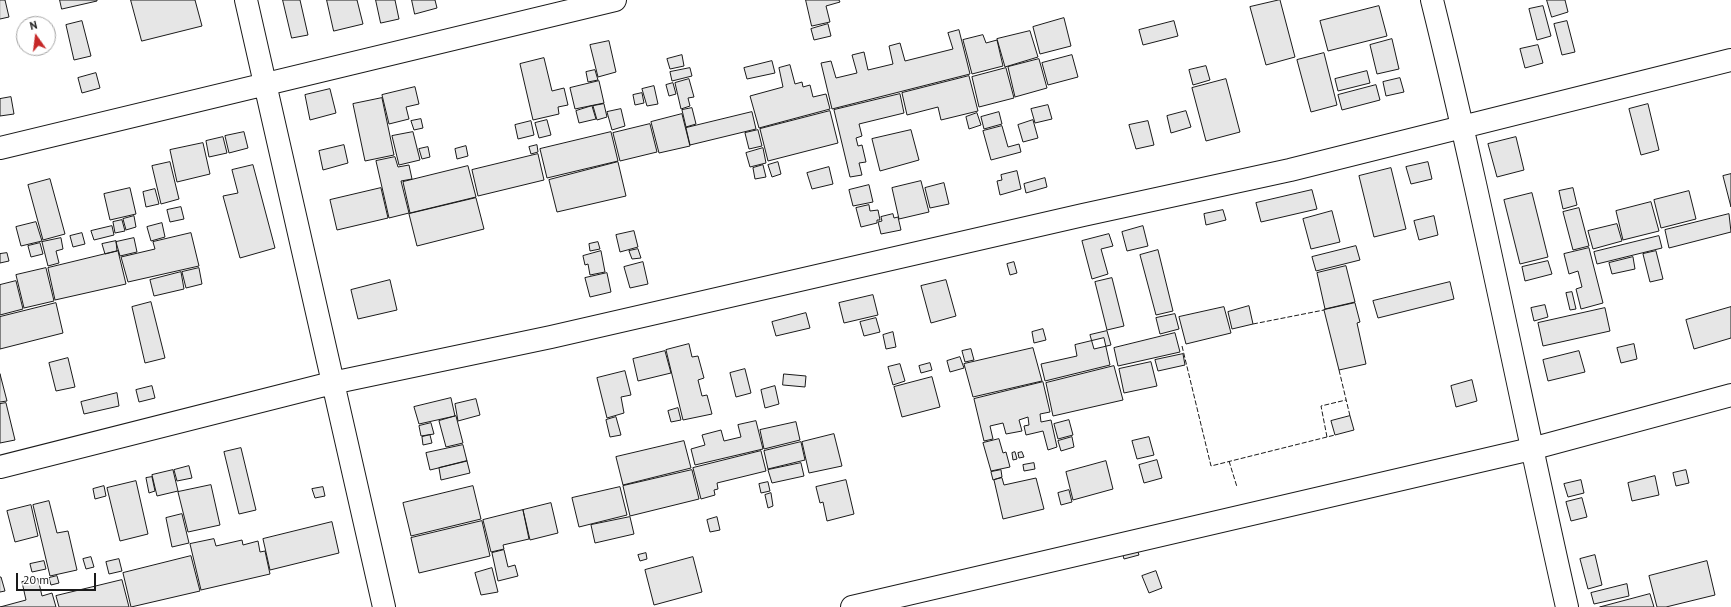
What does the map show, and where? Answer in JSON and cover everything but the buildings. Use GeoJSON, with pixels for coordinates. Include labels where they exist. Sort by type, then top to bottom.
{"type":"FeatureCollection","features":[{"type":"Feature","properties":{"kind":"street"},"geometry":{"type":"LineString","coordinates":[[246,0],[267,84],[332,383],[384,607]]}},
{"type":"Feature","properties":{"kind":"street"},"geometry":{"type":"LineString","coordinates":[[0,148],[615,0]]}},
{"type":"Feature","properties":{"kind":"street"},"geometry":{"type":"LineString","coordinates":[[1432,0],[1464,128],[1531,449],[1567,607]]}},
{"type":"Feature","properties":{"kind":"street"},"geometry":{"type":"LineString","coordinates":[[0,467],[332,383],[551,337],[1076,217],[1290,170],[1464,128],[1731,60]]}},
{"type":"Feature","properties":{"kind":"street"},"geometry":{"type":"LineString","coordinates":[[852,607],[1531,449],[1731,395]]}},
{"type":"Feature","properties":{"kind":"fence"},"geometry":{"type":"LineString","coordinates":[[1253,324],[1324,310]]}},
{"type":"Feature","properties":{"kind":"fence"},"geometry":{"type":"LineString","coordinates":[[1182,346],[1211,466],[1335,435]]}},
{"type":"Feature","properties":{"kind":"fence"},"geometry":{"type":"LineString","coordinates":[[1339,370],[1350,416]]}},
{"type":"Feature","properties":{"kind":"fence"},"geometry":{"type":"LineString","coordinates":[[1327,437],[1321,406],[1346,400]]}},
{"type":"Feature","properties":{"kind":"fence"},"geometry":{"type":"LineString","coordinates":[[1229,461],[1237,487]]}}]}
